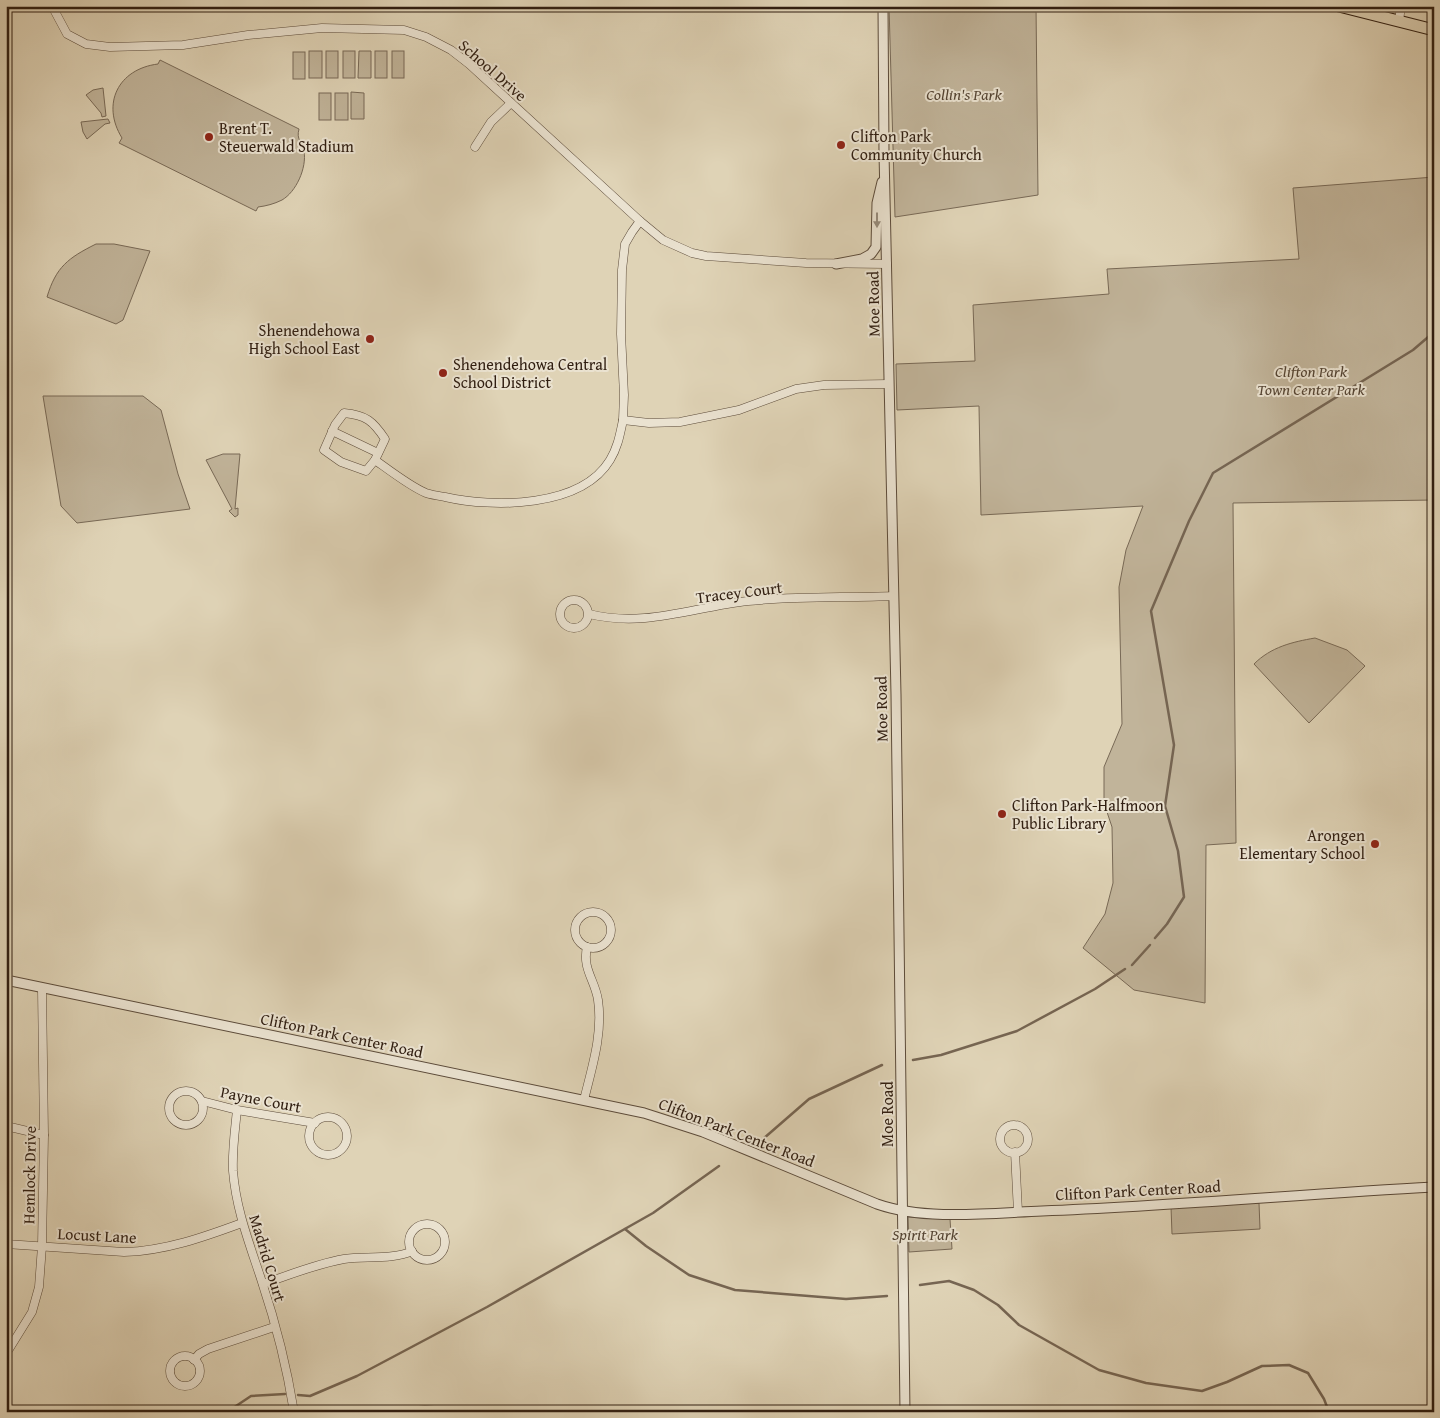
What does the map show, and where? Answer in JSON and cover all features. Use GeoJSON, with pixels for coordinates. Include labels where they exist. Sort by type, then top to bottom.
{"type":"FeatureCollection","features":[{"type":"Feature","properties":{"kind":"main road"},"geometry":{"type":"LineString","coordinates":[[1339,6],[1434,30]]}},
{"type":"Feature","properties":{"kind":"street","name":"School Drive"},"geometry":{"type":"LineString","coordinates":[[52,6],[67,34],[86,44],[110,47],[183,45],[248,35],[322,28],[404,30],[426,37],[451,50],[469,64],[663,240],[699,254],[732,259],[836,264],[887,264]]}},
{"type":"Feature","properties":{"kind":"street","name":"Moe Road"},"geometry":{"type":"LineString","coordinates":[[883,6],[898,836],[905,1412]]}},
{"type":"Feature","properties":{"kind":"street"},"geometry":{"type":"LineString","coordinates":[[1399,21],[1401,6]]}},
{"type":"Feature","properties":{"kind":"street"},"geometry":{"type":"LineString","coordinates":[[475,147],[491,122],[511,103]]}},
{"type":"Feature","properties":{"kind":"street"},"geometry":{"type":"LineString","coordinates":[[836,264],[862,259],[871,254],[876,247],[877,203],[885,172]]}},
{"type":"Feature","properties":{"kind":"street"},"geometry":{"type":"LineString","coordinates":[[332,431],[376,457],[426,493],[467,502],[494,504],[543,500],[571,492],[585,484],[609,461],[619,442],[623,420],[624,395],[621,334],[622,270],[625,244],[640,221]]}},
{"type":"Feature","properties":{"kind":"street"},"geometry":{"type":"LineString","coordinates":[[623,420],[649,423],[680,422],[739,410],[796,389],[824,385],[889,384]]}},
{"type":"Feature","properties":{"kind":"street"},"geometry":{"type":"LineString","coordinates":[[344,413],[356,414],[375,423],[385,439],[366,471],[341,462],[324,450],[332,431],[344,413]]}},
{"type":"Feature","properties":{"kind":"street","name":"Tracey Court"},"geometry":{"type":"LineString","coordinates":[[589,614],[623,620],[650,619],[747,601],[894,596]]}},
{"type":"Feature","properties":{"kind":"street"},"geometry":{"type":"LineString","coordinates":[[598,912],[609,920],[611,928],[610,937],[600,946],[587,947],[580,943],[575,935],[576,922],[585,913],[598,912]]}},
{"type":"Feature","properties":{"kind":"street"},"geometry":{"type":"LineString","coordinates":[[584,1100],[597,1045],[599,1026],[598,998],[585,963],[587,947]]}},
{"type":"Feature","properties":{"kind":"street","name":"Clifton Park Center Road"},"geometry":{"type":"LineString","coordinates":[[6,980],[644,1113],[703,1132],[877,1204],[902,1212],[929,1214],[1073,1210],[1434,1187]]}},
{"type":"Feature","properties":{"kind":"street","name":"Hemlock Drive"},"geometry":{"type":"LineString","coordinates":[[6,1354],[32,1312],[39,1287],[42,1246],[44,1135],[42,989]]}},
{"type":"Feature","properties":{"kind":"street","name":"Payne Court"},"geometry":{"type":"LineString","coordinates":[[202,1102],[203,1111],[192,1124],[178,1124],[169,1114],[170,1100],[180,1092],[193,1092],[202,1102],[237,1110],[315,1123],[323,1118],[332,1118],[343,1124],[347,1137],[342,1149],[330,1155],[317,1151],[311,1144],[310,1135],[315,1123]]}},
{"type":"Feature","properties":{"kind":"street","name":"Madrid Court"},"geometry":{"type":"LineString","coordinates":[[237,1110],[233,1171],[242,1223],[263,1284],[285,1362],[294,1412]]}},
{"type":"Feature","properties":{"kind":"street"},"geometry":{"type":"LineString","coordinates":[[6,1126],[44,1135]]}},
{"type":"Feature","properties":{"kind":"street"},"geometry":{"type":"LineString","coordinates":[[1015,1152],[1018,1212]]}},
{"type":"Feature","properties":{"kind":"street","name":"Locust Lane"},"geometry":{"type":"LineString","coordinates":[[6,1244],[140,1252],[214,1233],[242,1223]]}},
{"type":"Feature","properties":{"kind":"street"},"geometry":{"type":"LineString","coordinates":[[430,1224],[438,1227],[443,1234],[445,1246],[438,1256],[430,1260],[421,1259],[412,1251],[410,1238],[417,1227],[430,1224]]}},
{"type":"Feature","properties":{"kind":"street"},"geometry":{"type":"LineString","coordinates":[[263,1284],[344,1259],[402,1255],[412,1251]]}},
{"type":"Feature","properties":{"kind":"street"},"geometry":{"type":"LineString","coordinates":[[194,1360],[199,1354],[208,1349],[274,1327]]}},
{"type":"Feature","properties":{"kind":"street"},"geometry":{"type":"LineString","coordinates":[[400,1412],[425,1410],[463,1412]]}},
{"type":"Feature","properties":{"kind":"street"},"geometry":{"type":"LineString","coordinates":[[900,1412],[905,1412]]}},
{"type":"Feature","properties":{"kind":"green space","name":"Collin's Park"},"geometry":{"type":"Polygon","coordinates":[[[889,6],[1036,6],[1038,195],[895,217],[889,6]]]}},
{"type":"Feature","properties":{"kind":"green space"},"geometry":{"type":"Polygon","coordinates":[[[309,51],[322,51],[322,78],[309,78],[309,51]]]}},
{"type":"Feature","properties":{"kind":"green space"},"geometry":{"type":"Polygon","coordinates":[[[326,51],[338,51],[338,78],[326,78],[326,51]]]}},
{"type":"Feature","properties":{"kind":"green space"},"geometry":{"type":"Polygon","coordinates":[[[343,51],[355,51],[355,78],[343,78],[343,51]]]}},
{"type":"Feature","properties":{"kind":"green space"},"geometry":{"type":"Polygon","coordinates":[[[359,51],[371,51],[371,78],[358,78],[359,51]]]}},
{"type":"Feature","properties":{"kind":"green space"},"geometry":{"type":"Polygon","coordinates":[[[375,51],[387,51],[387,78],[375,78],[375,51]]]}},
{"type":"Feature","properties":{"kind":"green space"},"geometry":{"type":"Polygon","coordinates":[[[392,51],[404,51],[404,78],[392,78],[392,51]]]}},
{"type":"Feature","properties":{"kind":"green space"},"geometry":{"type":"Polygon","coordinates":[[[293,52],[305,52],[305,79],[293,79],[293,52]]]}},
{"type":"Feature","properties":{"kind":"green space","name":"Brent T. Steuerwald Stadium"},"geometry":{"type":"Polygon","coordinates":[[[160,60],[299,129],[299,138],[304,151],[304,165],[296,185],[287,196],[276,203],[258,207],[256,211],[119,143],[122,138],[113,113],[117,90],[123,81],[133,73],[144,67],[158,64],[160,60]]]}},
{"type":"Feature","properties":{"kind":"green space"},"geometry":{"type":"Polygon","coordinates":[[[103,88],[106,116],[102,117],[101,113],[86,95],[93,90],[103,88]]]}},
{"type":"Feature","properties":{"kind":"green space"},"geometry":{"type":"Polygon","coordinates":[[[351,92],[364,93],[364,119],[351,119],[351,92]]]}},
{"type":"Feature","properties":{"kind":"green space"},"geometry":{"type":"Polygon","coordinates":[[[319,93],[331,93],[331,120],[319,120],[319,93]]]}},
{"type":"Feature","properties":{"kind":"green space"},"geometry":{"type":"Polygon","coordinates":[[[335,93],[348,93],[348,120],[335,120],[335,93]]]}},
{"type":"Feature","properties":{"kind":"green space"},"geometry":{"type":"Polygon","coordinates":[[[108,119],[110,123],[105,124],[87,139],[81,122],[108,119]]]}},
{"type":"Feature","properties":{"kind":"green space","name":"Clifton Park Town Center Park"},"geometry":{"type":"Polygon","coordinates":[[[1434,177],[1434,500],[1233,503],[1236,843],[1206,845],[1205,1003],[1134,990],[1083,948],[1105,914],[1113,883],[1112,827],[1104,803],[1104,767],[1122,724],[1119,587],[1126,550],[1143,506],[981,515],[979,406],[897,410],[896,364],[975,361],[973,305],[1109,294],[1107,269],[1299,259],[1293,188],[1434,177]]]}},
{"type":"Feature","properties":{"kind":"green space"},"geometry":{"type":"Polygon","coordinates":[[[96,244],[114,244],[150,251],[123,320],[116,324],[47,297],[55,278],[64,264],[96,244]]]}},
{"type":"Feature","properties":{"kind":"green space"},"geometry":{"type":"Polygon","coordinates":[[[43,396],[143,396],[161,410],[178,474],[190,509],[77,523],[61,506],[43,396]]]}},
{"type":"Feature","properties":{"kind":"green space"},"geometry":{"type":"Polygon","coordinates":[[[223,454],[240,454],[235,509],[238,508],[238,515],[235,517],[229,511],[232,509],[206,460],[223,454]]]}},
{"type":"Feature","properties":{"kind":"green space"},"geometry":{"type":"Polygon","coordinates":[[[1315,638],[1347,650],[1365,666],[1309,723],[1254,664],[1267,653],[1282,646],[1315,638]]]}},
{"type":"Feature","properties":{"kind":"green space"},"geometry":{"type":"Polygon","coordinates":[[[1259,1203],[1260,1229],[1172,1234],[1171,1207],[1259,1203]]]}},
{"type":"Feature","properties":{"kind":"green space","name":"Spirit Park"},"geometry":{"type":"Polygon","coordinates":[[[908,1217],[950,1219],[952,1249],[909,1252],[908,1217]]]}},
{"type":"Feature","properties":{"kind":"waterway"},"geometry":{"type":"LineString","coordinates":[[1155,938],[1167,924],[1184,897],[1178,851],[1165,806],[1174,745],[1151,611],[1189,521],[1213,473],[1413,350],[1434,332]]}},
{"type":"Feature","properties":{"kind":"waterway"},"geometry":{"type":"LineString","coordinates":[[1132,965],[1150,945]]}},
{"type":"Feature","properties":{"kind":"waterway"},"geometry":{"type":"LineString","coordinates":[[913,1060],[941,1055],[1017,1031],[1095,989],[1125,969]]}},
{"type":"Feature","properties":{"kind":"waterway"},"geometry":{"type":"LineString","coordinates":[[763,1139],[809,1099],[882,1065]]}},
{"type":"Feature","properties":{"kind":"waterway"},"geometry":{"type":"LineString","coordinates":[[298,1395],[310,1396],[357,1376],[487,1307],[653,1213],[719,1166]]}},
{"type":"Feature","properties":{"kind":"waterway"},"geometry":{"type":"LineString","coordinates":[[625,1229],[646,1246],[689,1275],[735,1290],[846,1299],[887,1296]]}},
{"type":"Feature","properties":{"kind":"waterway"},"geometry":{"type":"LineString","coordinates":[[920,1285],[949,1281],[974,1290],[998,1305],[1019,1325],[1099,1370],[1146,1383],[1202,1391],[1262,1366],[1289,1365],[1308,1373],[1324,1399],[1329,1412]]}},
{"type":"Feature","properties":{"kind":"waterway"},"geometry":{"type":"LineString","coordinates":[[227,1412],[251,1396],[285,1394]]}},
{"type":"Feature","properties":{"kind":"place","name":"Brent T. Steuerwald Stadium"},"geometry":{"type":"Point","coordinates":[209,137]}},
{"type":"Feature","properties":{"kind":"place","name":"Clifton Park Community Church"},"geometry":{"type":"Point","coordinates":[841,145]}},
{"type":"Feature","properties":{"kind":"place","name":"Shenendehowa High School East"},"geometry":{"type":"Point","coordinates":[370,339]}},
{"type":"Feature","properties":{"kind":"place","name":"Shenendehowa Central School District"},"geometry":{"type":"Point","coordinates":[443,373]}},
{"type":"Feature","properties":{"kind":"place","name":"Clifton Park-Halfmoon Public Library"},"geometry":{"type":"Point","coordinates":[1002,814]}},
{"type":"Feature","properties":{"kind":"place","name":"Arongen Elementary School"},"geometry":{"type":"Point","coordinates":[1375,844]}}]}
